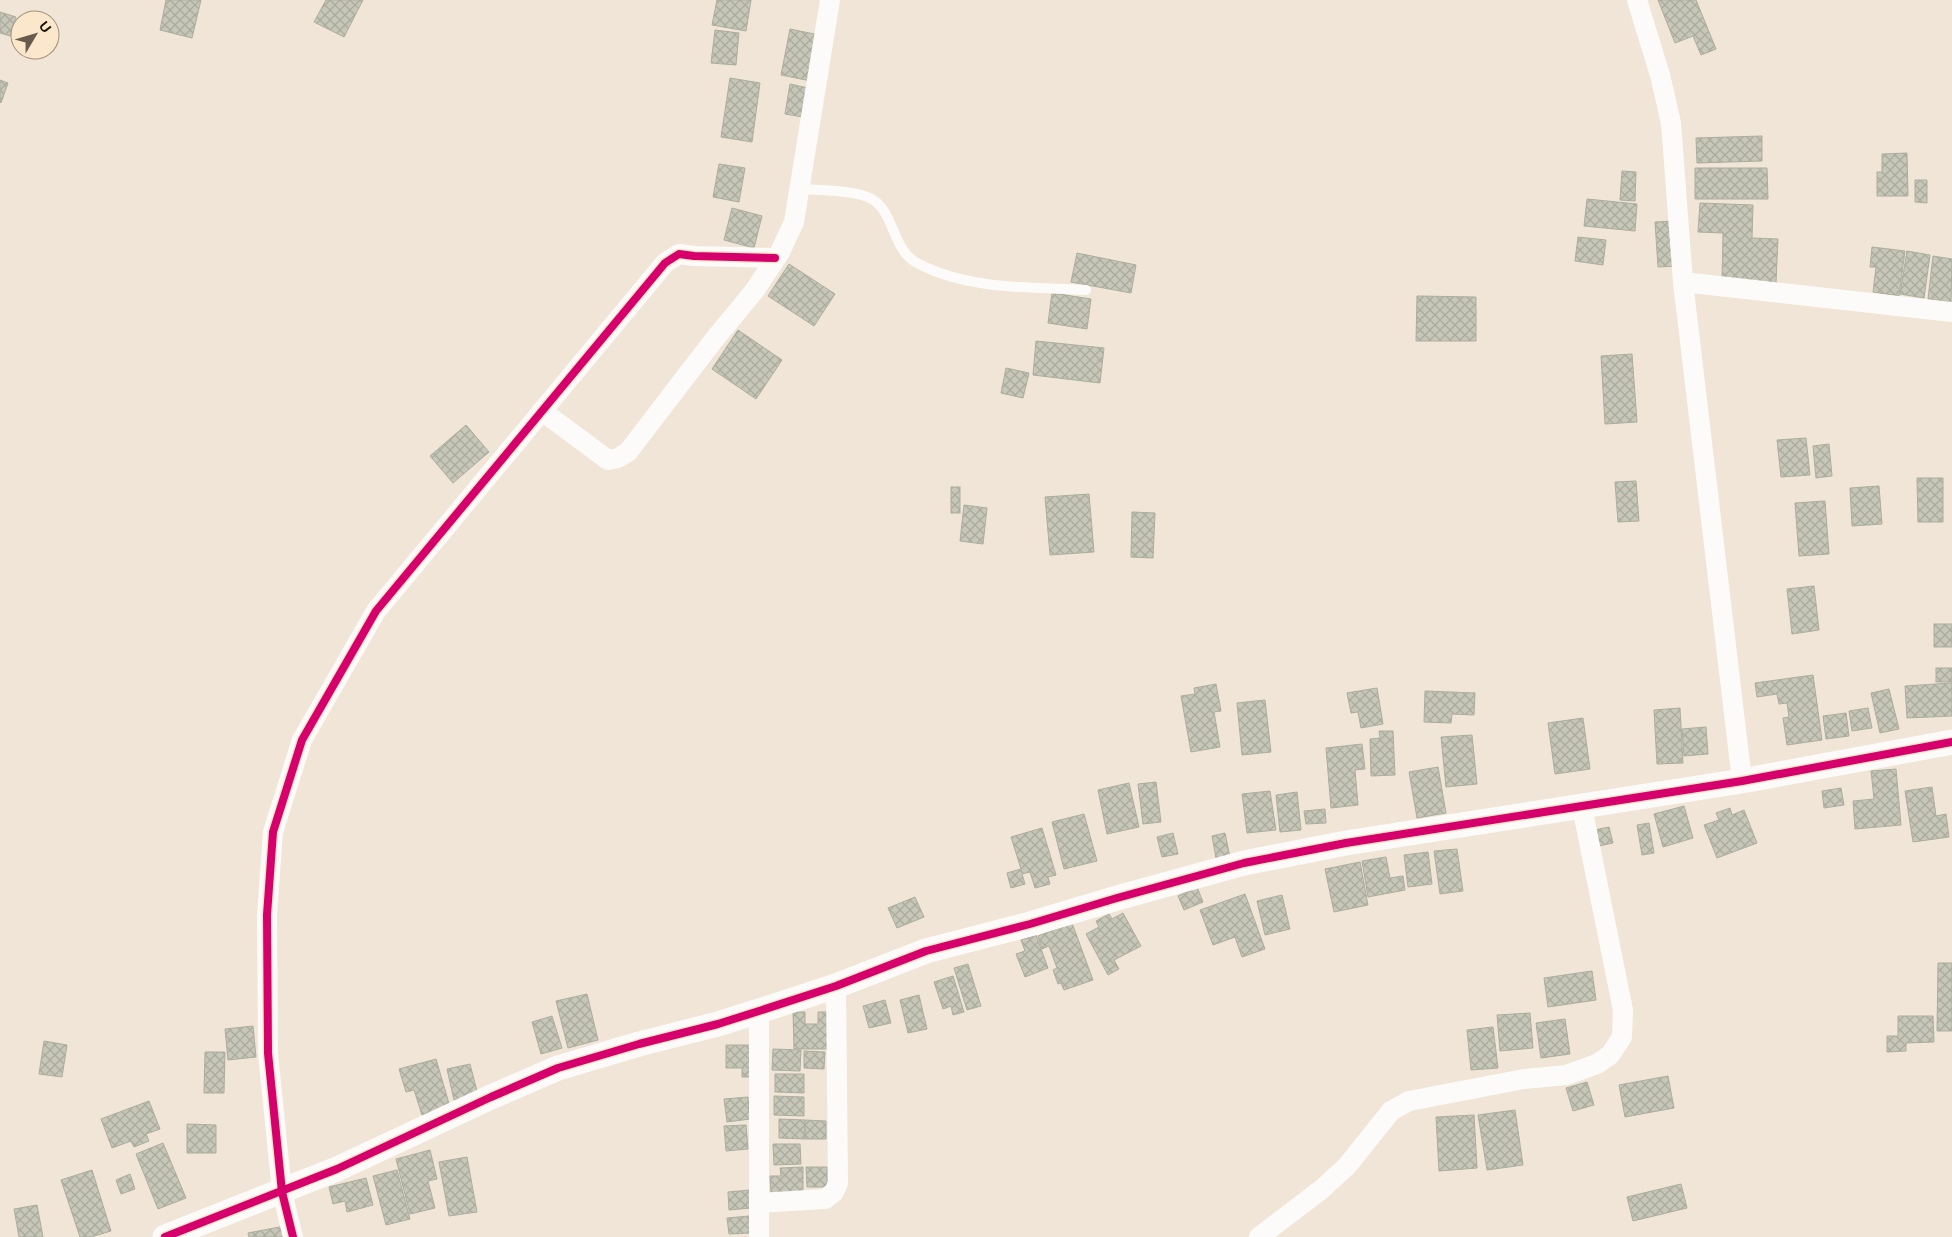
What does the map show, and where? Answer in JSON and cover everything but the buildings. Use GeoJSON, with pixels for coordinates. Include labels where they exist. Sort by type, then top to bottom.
{"type":"FeatureCollection","features":[{"type":"Feature","properties":{"kind":"street"},"geometry":{"type":"LineString","coordinates":[[542,411],[608,460],[618,458],[628,452],[713,341],[755,290],[794,222],[830,0]]}},
{"type":"Feature","properties":{"kind":"street"},"geometry":{"type":"LineString","coordinates":[[1637,0],[1660,75],[1671,123],[1683,282],[1742,781]]}},
{"type":"Feature","properties":{"kind":"street"},"geometry":{"type":"LineString","coordinates":[[293,1237],[282,1192],[268,1053],[267,915],[273,832],[302,740],[376,612],[665,263],[679,254],[775,258]]}},
{"type":"Feature","properties":{"kind":"street"},"geometry":{"type":"LineString","coordinates":[[1683,282],[1952,312]]}},
{"type":"Feature","properties":{"kind":"street"},"geometry":{"type":"LineString","coordinates":[[165,1237],[337,1169],[558,1068],[760,1011],[836,986],[926,951],[1030,924],[1117,898],[1244,863],[1346,843],[1742,781],[1952,742]]}},
{"type":"Feature","properties":{"kind":"street"},"geometry":{"type":"LineString","coordinates":[[1259,1237],[1322,1189],[1347,1166],[1391,1111],[1409,1101],[1515,1081],[1566,1075],[1597,1064],[1610,1054],[1622,1037],[1623,1010],[1582,807]]}},
{"type":"Feature","properties":{"kind":"street"},"geometry":{"type":"LineString","coordinates":[[759,1203],[826,1199],[834,1192],[838,1183],[836,986]]}},
{"type":"Feature","properties":{"kind":"street"},"geometry":{"type":"LineString","coordinates":[[759,1237],[760,1011]]}},
{"type":"Feature","properties":{"kind":"lane"},"geometry":{"type":"LineString","coordinates":[[800,189],[850,193],[871,198],[884,210],[904,252],[916,263],[954,278],[1003,286],[1086,290]]}},
{"type":"Feature","properties":{"kind":"cycle path"},"geometry":{"type":"LineString","coordinates":[[293,1237],[282,1192],[268,1053],[267,915],[273,832],[302,740],[376,611],[665,263],[679,254],[775,258]]}},
{"type":"Feature","properties":{"kind":"cycle path"},"geometry":{"type":"LineString","coordinates":[[165,1237],[337,1169],[558,1068],[759,1011],[836,986],[926,951],[1030,924],[1117,898],[1244,863],[1346,843],[1742,781],[1952,742]]}}]}
